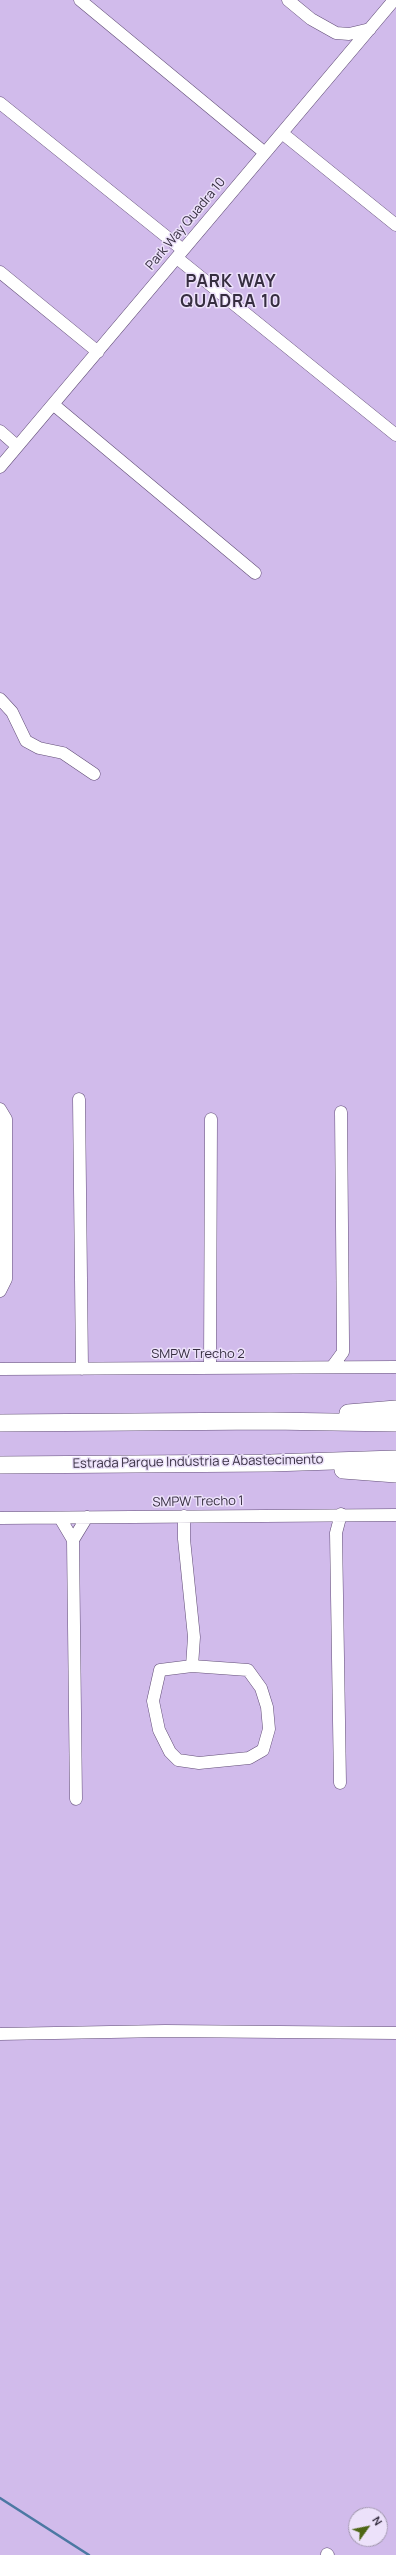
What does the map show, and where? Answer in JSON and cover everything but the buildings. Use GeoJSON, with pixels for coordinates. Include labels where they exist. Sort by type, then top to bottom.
{"type":"FeatureCollection","features":[{"type":"Feature","properties":{"kind":"highway"},"geometry":{"type":"LineString","coordinates":[[270,1421],[396,1409]]}},
{"type":"Feature","properties":{"kind":"highway"},"geometry":{"type":"LineString","coordinates":[[0,1423],[270,1421],[396,1423]]}},
{"type":"Feature","properties":{"kind":"highway","name":"Estrada Parque Indústria e Abastecimento"},"geometry":{"type":"LineString","coordinates":[[0,1465],[271,1463],[396,1459]]}},
{"type":"Feature","properties":{"kind":"highway"},"geometry":{"type":"LineString","coordinates":[[271,1463],[396,1474]]}},
{"type":"Feature","properties":{"kind":"street"},"geometry":{"type":"LineString","coordinates":[[80,0],[265,153]]}},
{"type":"Feature","properties":{"kind":"street"},"geometry":{"type":"LineString","coordinates":[[288,0],[311,19],[336,33],[350,34],[370,29]]}},
{"type":"Feature","properties":{"kind":"street","name":"Park Way Quadra 10"},"geometry":{"type":"LineString","coordinates":[[0,467],[54,405],[394,0]]}},
{"type":"Feature","properties":{"kind":"street"},"geometry":{"type":"LineString","coordinates":[[0,103],[396,435]]}},
{"type":"Feature","properties":{"kind":"street"},"geometry":{"type":"LineString","coordinates":[[282,133],[396,225]]}},
{"type":"Feature","properties":{"kind":"street"},"geometry":{"type":"LineString","coordinates":[[0,272],[98,352]]}},
{"type":"Feature","properties":{"kind":"street"},"geometry":{"type":"LineString","coordinates":[[54,405],[255,573]]}},
{"type":"Feature","properties":{"kind":"street"},"geometry":{"type":"LineString","coordinates":[[0,431],[18,446]]}},
{"type":"Feature","properties":{"kind":"street"},"geometry":{"type":"LineString","coordinates":[[0,699],[12,712],[26,741],[39,748],[63,753],[94,774]]}},
{"type":"Feature","properties":{"kind":"street"},"geometry":{"type":"LineString","coordinates":[[79,1099],[82,1369]]}},
{"type":"Feature","properties":{"kind":"street"},"geometry":{"type":"LineString","coordinates":[[0,1109],[6,1119],[6,1279],[0,1291]]}},
{"type":"Feature","properties":{"kind":"street"},"geometry":{"type":"LineString","coordinates":[[341,1112],[343,1352],[352,1367]]}},
{"type":"Feature","properties":{"kind":"street"},"geometry":{"type":"LineString","coordinates":[[210,1368],[211,1119]]}},
{"type":"Feature","properties":{"kind":"street"},"geometry":{"type":"LineString","coordinates":[[332,1367],[343,1352]]}},
{"type":"Feature","properties":{"kind":"street","name":"SMPW Trecho 2"},"geometry":{"type":"LineString","coordinates":[[0,1369],[396,1367]]}},
{"type":"Feature","properties":{"kind":"street"},"geometry":{"type":"LineString","coordinates":[[326,1514],[336,1533]]}},
{"type":"Feature","properties":{"kind":"street"},"geometry":{"type":"LineString","coordinates":[[340,1783],[336,1533],[341,1514]]}},
{"type":"Feature","properties":{"kind":"street","name":"SMPW Trecho 1"},"geometry":{"type":"LineString","coordinates":[[0,1518],[396,1514]]}},
{"type":"Feature","properties":{"kind":"street"},"geometry":{"type":"LineString","coordinates":[[184,1516],[194,1637],[192,1666]]}},
{"type":"Feature","properties":{"kind":"street"},"geometry":{"type":"LineString","coordinates":[[73,1540],[87,1517]]}},
{"type":"Feature","properties":{"kind":"street"},"geometry":{"type":"LineString","coordinates":[[60,1518],[73,1540],[76,1799]]}},
{"type":"Feature","properties":{"kind":"street"},"geometry":{"type":"LineString","coordinates":[[192,1666],[248,1670],[261,1688],[266,1707],[269,1729],[263,1750],[249,1758],[199,1763],[178,1760],[170,1752],[159,1730],[153,1701],[160,1670],[192,1666]]}},
{"type":"Feature","properties":{"kind":"street"},"geometry":{"type":"LineString","coordinates":[[0,2034],[166,2031],[396,2033]]}},
{"type":"Feature","properties":{"kind":"waterway"},"geometry":{"type":"LineString","coordinates":[[0,2498],[89,2555]]}},
{"type":"Feature","properties":{"kind":"district","name":"PARK WAY QUADRA 10"},"geometry":{"type":"Point","coordinates":[231,292]}}]}
